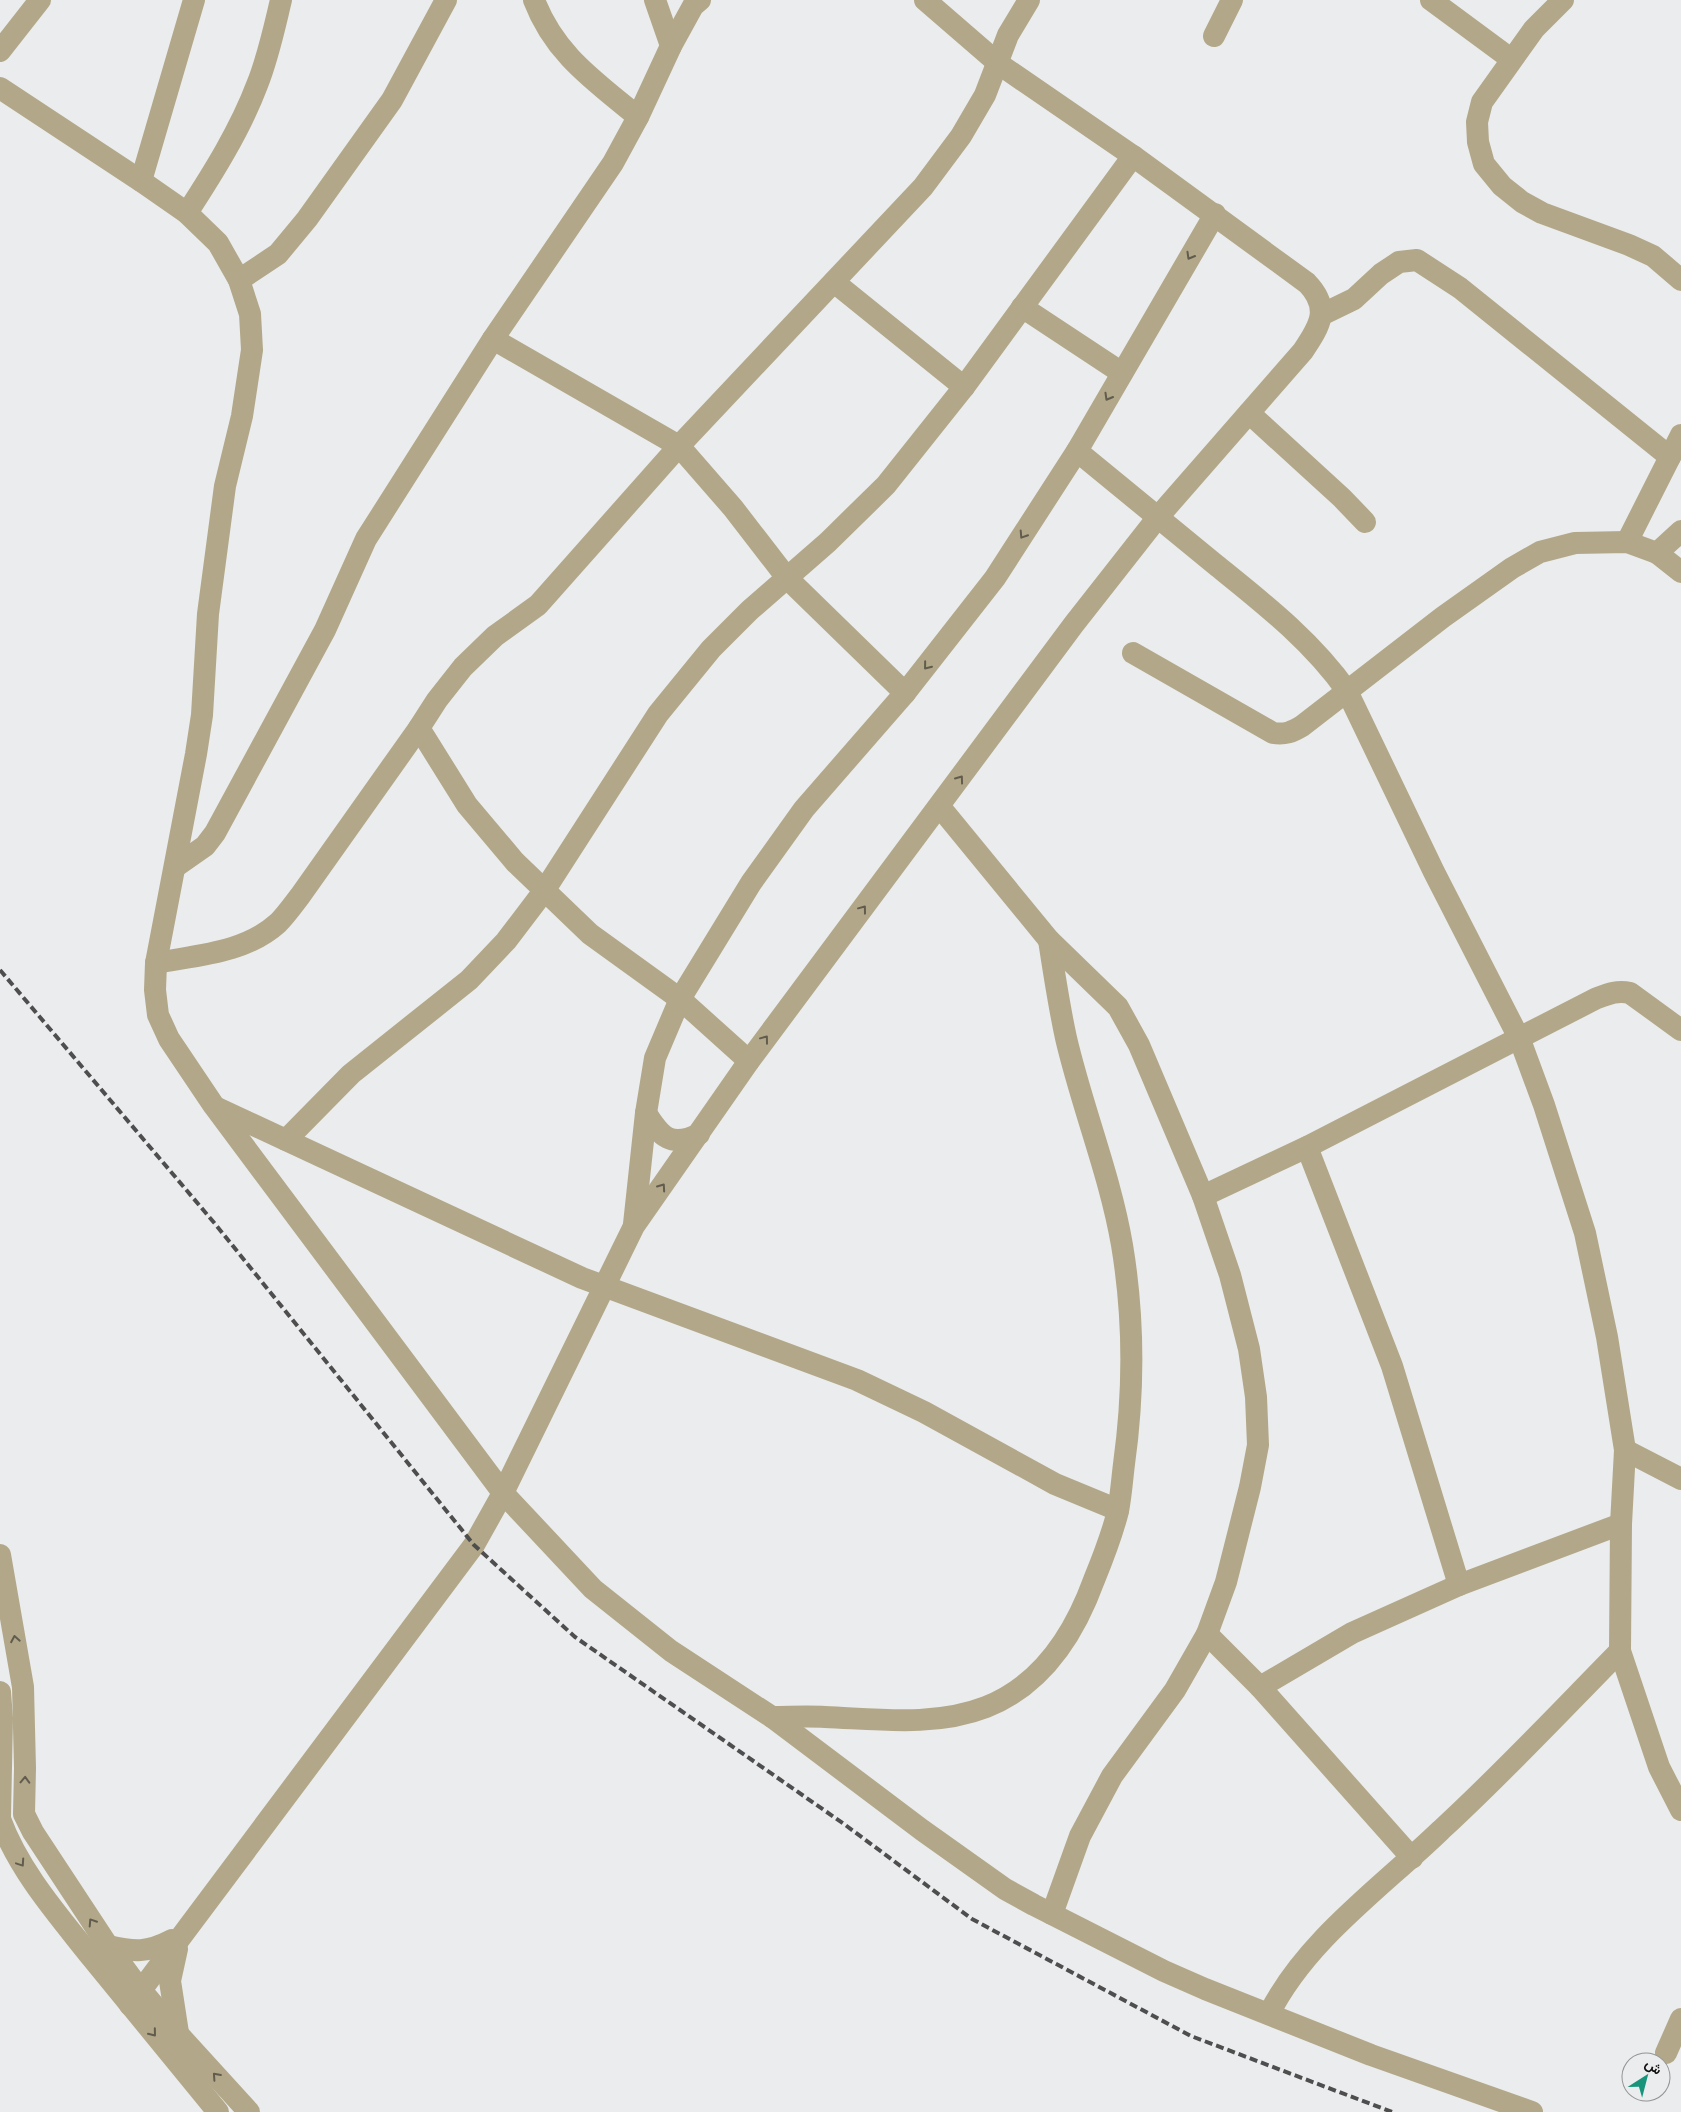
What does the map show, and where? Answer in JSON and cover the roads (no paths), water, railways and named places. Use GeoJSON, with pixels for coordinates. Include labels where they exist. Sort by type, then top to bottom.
{"type":"FeatureCollection","features":[{"type":"Feature","properties":{"kind":"street"},"geometry":{"type":"LineString","coordinates":[[0,51],[40,0]]}},
{"type":"Feature","properties":{"kind":"street"},"geometry":{"type":"LineString","coordinates":[[141,180],[194,0]]}},
{"type":"Feature","properties":{"kind":"street"},"geometry":{"type":"LineString","coordinates":[[187,213],[232,138],[257,86],[271,42],[281,0]]}},
{"type":"Feature","properties":{"kind":"street"},"geometry":{"type":"LineString","coordinates":[[534,0],[560,50],[638,117]]}},
{"type":"Feature","properties":{"kind":"street"},"geometry":{"type":"LineString","coordinates":[[655,0],[671,46]]}},
{"type":"Feature","properties":{"kind":"street"},"geometry":{"type":"LineString","coordinates":[[175,867],[205,846],[215,833],[325,630],[366,539],[494,339],[613,163],[638,117],[671,46],[700,0]]}},
{"type":"Feature","properties":{"kind":"street"},"geometry":{"type":"LineString","coordinates":[[133,1994],[177,1940],[461,1564],[503,1493],[606,1287],[634,1226],[749,1061],[940,807],[1074,624],[1158,517],[1303,351],[1320,325],[1322,315],[1319,299],[1307,283],[1215,214],[999,64],[947,8],[924,0]]}},
{"type":"Feature","properties":{"kind":"street"},"geometry":{"type":"LineString","coordinates":[[156,963],[243,945],[278,923],[300,896],[420,728],[436,700],[463,667],[495,636],[538,605],[679,446],[923,186],[961,136],[985,95],[999,64],[1008,35],[1029,0]]}},
{"type":"Feature","properties":{"kind":"street"},"geometry":{"type":"LineString","coordinates":[[1214,36],[1232,0]]}},
{"type":"Feature","properties":{"kind":"street"},"geometry":{"type":"LineString","coordinates":[[1431,0],[1511,59]]}},
{"type":"Feature","properties":{"kind":"street"},"geometry":{"type":"LineString","coordinates":[[1563,0],[1534,29],[1482,102],[1477,122],[1478,142],[1484,164],[1502,186],[1522,202],[1542,213],[1629,245],[1653,256],[1681,280]]}},
{"type":"Feature","properties":{"kind":"street"},"geometry":{"type":"LineString","coordinates":[[239,280],[278,254],[307,219],[392,100],[441,2]]}},
{"type":"Feature","properties":{"kind":"street"},"geometry":{"type":"LineString","coordinates":[[0,88],[141,180],[187,213],[218,243],[239,280],[250,314],[252,350],[242,416],[225,486],[208,614],[202,716],[156,963],[155,990],[158,1015],[168,1039],[214,1106],[503,1493],[593,1589],[672,1651],[772,1717],[930,1836],[1005,1889],[1164,1971],[1371,2055],[1532,2112]]}},
{"type":"Feature","properties":{"kind":"street"},"geometry":{"type":"LineString","coordinates":[[286,1140],[351,1074],[469,980],[506,941],[544,891],[658,714],[711,649],[750,610],[886,485],[964,387],[1133,156]]}},
{"type":"Feature","properties":{"kind":"street"},"geometry":{"type":"LineString","coordinates":[[634,1226],[646,1113],[655,1058],[680,999],[751,884],[804,809],[905,693],[995,578],[1077,451],[1215,214]]}},
{"type":"Feature","properties":{"kind":"street"},"geometry":{"type":"LineString","coordinates":[[1322,315],[1354,299],[1381,274],[1400,262],[1417,260],[1460,288],[1670,457]]}},
{"type":"Feature","properties":{"kind":"street"},"geometry":{"type":"LineString","coordinates":[[834,282],[964,387]]}},
{"type":"Feature","properties":{"kind":"street"},"geometry":{"type":"LineString","coordinates":[[1022,307],[1122,373]]}},
{"type":"Feature","properties":{"kind":"street"},"geometry":{"type":"LineString","coordinates":[[494,339],[679,446],[733,508],[787,578],[905,693]]}},
{"type":"Feature","properties":{"kind":"street"},"geometry":{"type":"LineString","coordinates":[[1249,413],[1342,498],[1365,522]]}},
{"type":"Feature","properties":{"kind":"street"},"geometry":{"type":"LineString","coordinates":[[1627,542],[1681,435]]}},
{"type":"Feature","properties":{"kind":"street"},"geometry":{"type":"LineString","coordinates":[[1077,451],[1268,607],[1306,642],[1332,670],[1347,691],[1434,872],[1520,1040],[1544,1105],[1585,1233],[1607,1337],[1625,1450],[1620,1524],[1620,1651],[1660,1767],[1681,1810]]}},
{"type":"Feature","properties":{"kind":"street"},"geometry":{"type":"LineString","coordinates":[[1657,553],[1681,531]]}},
{"type":"Feature","properties":{"kind":"street"},"geometry":{"type":"LineString","coordinates":[[1133,653],[1273,734],[1280,734],[1294,731],[1443,618],[1512,568],[1540,552],[1575,543],[1627,542],[1657,553],[1681,572]]}},
{"type":"Feature","properties":{"kind":"street"},"geometry":{"type":"LineString","coordinates":[[420,728],[467,805],[488,832],[544,891],[590,934],[680,999],[749,1061]]}},
{"type":"Feature","properties":{"kind":"street"},"geometry":{"type":"LineString","coordinates":[[940,807],[1048,940],[1118,1007],[1139,1045],[1204,1196],[1230,1275],[1249,1349],[1256,1397],[1258,1446],[1240,1532],[1226,1582],[1207,1634],[1175,1690],[1112,1776],[1080,1836],[1052,1914]]}},
{"type":"Feature","properties":{"kind":"street"},"geometry":{"type":"LineString","coordinates":[[772,1717],[825,1717],[866,1720],[926,1718],[964,1713],[1000,1701],[1025,1685],[1046,1668],[1068,1638],[1089,1593],[1118,1510],[1128,1431],[1132,1340],[1126,1272],[1115,1215],[1067,1038],[1048,940]]}},
{"type":"Feature","properties":{"kind":"street"},"geometry":{"type":"LineString","coordinates":[[1204,1196],[1307,1147],[1520,1040],[1595,999],[1620,991],[1630,993],[1681,1030]]}},
{"type":"Feature","properties":{"kind":"street"},"geometry":{"type":"LineString","coordinates":[[214,1106],[582,1278],[857,1380],[924,1412],[1055,1484],[1118,1510]]}},
{"type":"Feature","properties":{"kind":"street"},"geometry":{"type":"LineString","coordinates":[[646,1113],[654,1127],[670,1140],[686,1141],[699,1134]]}},
{"type":"Feature","properties":{"kind":"street"},"geometry":{"type":"LineString","coordinates":[[1307,1147],[1392,1366],[1459,1585]]}},
{"type":"Feature","properties":{"kind":"street"},"geometry":{"type":"LineString","coordinates":[[1625,1450],[1681,1479]]}},
{"type":"Feature","properties":{"kind":"street"},"geometry":{"type":"LineString","coordinates":[[1260,1688],[1352,1633],[1459,1585],[1620,1524]]}},
{"type":"Feature","properties":{"kind":"street"},"geometry":{"type":"LineString","coordinates":[[0,1555],[23,1687],[24,1814],[33,1832],[108,1946],[133,1994],[218,2112]]}},
{"type":"Feature","properties":{"kind":"street"},"geometry":{"type":"LineString","coordinates":[[1207,1634],[1260,1688],[1412,1858]]}},
{"type":"Feature","properties":{"kind":"street"},"geometry":{"type":"LineString","coordinates":[[1269,2014],[1291,1976],[1320,1942],[1500,1775],[1620,1651]]}},
{"type":"Feature","properties":{"kind":"street"},"geometry":{"type":"LineString","coordinates":[[0,1692],[2,1718],[0,1818],[9,1843],[20,1862],[68,1928],[133,1994],[178,2034],[249,2112]]}},
{"type":"Feature","properties":{"kind":"street"},"geometry":{"type":"LineString","coordinates":[[0,1818],[24,1814]]}},
{"type":"Feature","properties":{"kind":"street"},"geometry":{"type":"LineString","coordinates":[[108,1946],[148,1951],[177,1940]]}},
{"type":"Feature","properties":{"kind":"street"},"geometry":{"type":"LineString","coordinates":[[177,1940],[170,1981],[178,2034]]}},
{"type":"Feature","properties":{"kind":"street"},"geometry":{"type":"LineString","coordinates":[[1666,2052],[1681,2019]]}},
{"type":"Feature","properties":{"kind":"railway"},"geometry":{"type":"LineString","coordinates":[[0,970],[216,1225],[474,1545],[575,1637],[844,1824],[972,1919],[1191,2036],[1392,2112]]}}]}
